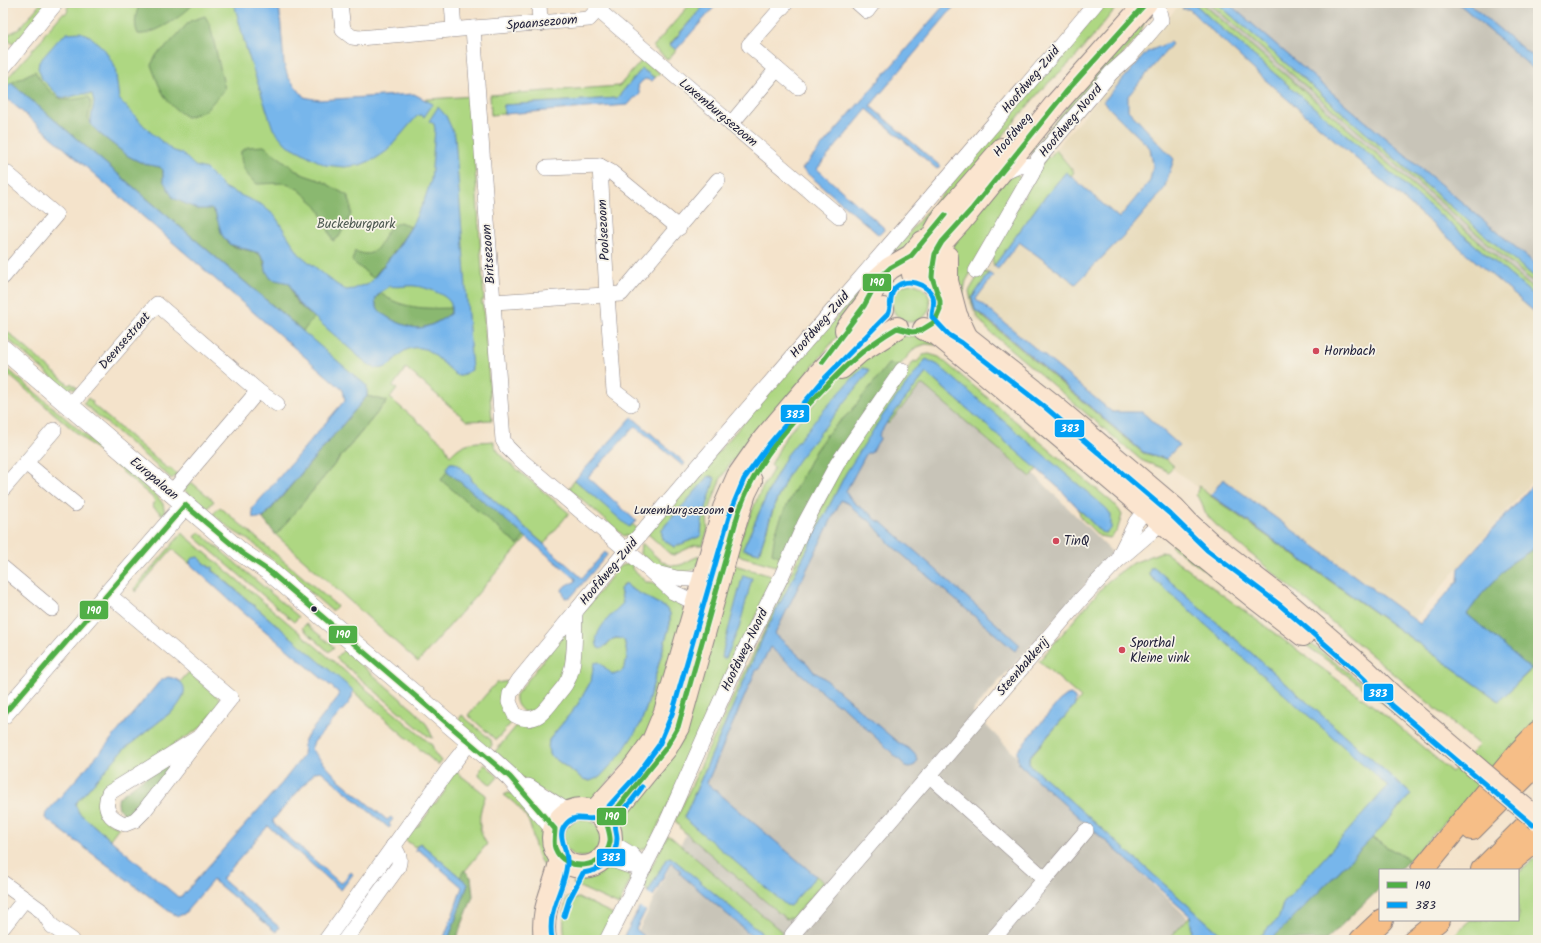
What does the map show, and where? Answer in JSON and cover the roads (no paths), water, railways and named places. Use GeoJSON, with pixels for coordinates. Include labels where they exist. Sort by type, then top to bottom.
{"type":"FeatureCollection","features":[{"type":"Feature","properties":{"kind":"highway"},"geometry":{"type":"LineString","coordinates":[[1423,869],[1520,751],[1538,732]]}},
{"type":"Feature","properties":{"kind":"highway"},"geometry":{"type":"LineString","coordinates":[[1433,869],[1538,763]]}},
{"type":"Feature","properties":{"kind":"highway"},"geometry":{"type":"LineString","coordinates":[[1483,869],[1538,814]]}},
{"type":"Feature","properties":{"kind":"highway"},"geometry":{"type":"LineString","coordinates":[[1501,869],[1538,839]]}},
{"type":"Feature","properties":{"kind":"highway"},"geometry":{"type":"LineString","coordinates":[[1413,940],[1431,921]]}},
{"type":"Feature","properties":{"kind":"highway"},"geometry":{"type":"LineString","coordinates":[[1413,940],[1438,921]]}},
{"type":"Feature","properties":{"kind":"main road","name":"Hoofdweg"},"geometry":{"type":"LineString","coordinates":[[913,274],[924,251],[949,223],[1125,3]]}},
{"type":"Feature","properties":{"kind":"main road","name":"Hoofdweg"},"geometry":{"type":"LineString","coordinates":[[933,284],[932,274],[935,253],[949,223],[1000,174],[1060,99],[1146,3]]}},
{"type":"Feature","properties":{"kind":"main road"},"geometry":{"type":"LineString","coordinates":[[949,223],[950,240],[947,252],[947,281],[956,315],[966,337]]}},
{"type":"Feature","properties":{"kind":"main road"},"geometry":{"type":"LineString","coordinates":[[820,373],[822,362],[864,306],[879,278],[890,268],[911,256],[949,223]]}},
{"type":"Feature","properties":{"kind":"main road"},"geometry":{"type":"LineString","coordinates":[[913,274],[925,278],[933,284],[938,291],[940,306],[932,322],[910,333],[897,328],[888,320],[883,309],[883,296],[890,284],[902,276],[913,274]]}},
{"type":"Feature","properties":{"kind":"main road"},"geometry":{"type":"LineString","coordinates":[[705,593],[724,508],[738,476],[764,439],[820,373],[883,309]]}},
{"type":"Feature","properties":{"kind":"main road"},"geometry":{"type":"LineString","coordinates":[[932,322],[954,330],[966,337],[1050,403],[1160,508]]}},
{"type":"Feature","properties":{"kind":"main road"},"geometry":{"type":"LineString","coordinates":[[932,322],[937,334],[985,373],[1160,508],[1187,522],[1243,570],[1284,600],[1364,668],[1392,696],[1538,820]]}},
{"type":"Feature","properties":{"kind":"main road"},"geometry":{"type":"LineString","coordinates":[[604,834],[580,809],[561,821],[554,844],[570,862],[592,865],[632,770],[653,741],[665,712],[705,593],[745,493],[760,464],[778,440],[842,366],[865,348],[897,328]]}},
{"type":"Feature","properties":{"kind":"main road"},"geometry":{"type":"LineString","coordinates":[[545,940],[544,916],[547,903],[559,870],[570,862]]}},
{"type":"Feature","properties":{"kind":"main road"},"geometry":{"type":"LineString","coordinates":[[558,940],[556,923],[558,908],[567,886],[570,862]]}},
{"type":"Feature","properties":{"kind":"street"},"geometry":{"type":"LineString","coordinates":[[3,68],[16,54],[56,3]]}},
{"type":"Feature","properties":{"kind":"street"},"geometry":{"type":"LineString","coordinates":[[340,3],[343,30],[352,36],[359,38],[472,28]]}},
{"type":"Feature","properties":{"kind":"street"},"geometry":{"type":"LineString","coordinates":[[452,3],[454,29]]}},
{"type":"Feature","properties":{"kind":"street"},"geometry":{"type":"LineString","coordinates":[[539,3],[540,24]]}},
{"type":"Feature","properties":{"kind":"street"},"geometry":{"type":"LineString","coordinates":[[786,3],[749,45],[798,87]]}},
{"type":"Feature","properties":{"kind":"street"},"geometry":{"type":"LineString","coordinates":[[858,3],[867,11],[873,3]]}},
{"type":"Feature","properties":{"kind":"street","name":"Hoofdweg-Zuid"},"geometry":{"type":"LineString","coordinates":[[575,612],[573,658],[571,672],[567,682],[544,712],[538,717],[525,719],[515,715],[509,702],[510,694],[519,680],[575,612],[627,550],[1015,100],[1096,3]]}},
{"type":"Feature","properties":{"kind":"street","name":"Hoofdweg-Noord"},"geometry":{"type":"LineString","coordinates":[[976,271],[1032,174],[1038,159],[1111,73],[1130,56],[1161,20],[1157,3]]}},
{"type":"Feature","properties":{"kind":"street","name":"Spaansezoom"},"geometry":{"type":"LineString","coordinates":[[472,28],[589,20],[601,7]]}},
{"type":"Feature","properties":{"kind":"street","name":"Luxemburgsezoom"},"geometry":{"type":"LineString","coordinates":[[601,7],[731,124],[839,216]]}},
{"type":"Feature","properties":{"kind":"street","name":"Britsezoom"},"geometry":{"type":"LineString","coordinates":[[472,28],[503,440],[507,447],[516,456],[627,550],[673,592],[705,593]]}},
{"type":"Feature","properties":{"kind":"street"},"geometry":{"type":"LineString","coordinates":[[731,124],[777,70]]}},
{"type":"Feature","properties":{"kind":"street"},"geometry":{"type":"LineString","coordinates":[[1000,174],[1019,166],[1036,165]]}},
{"type":"Feature","properties":{"kind":"street"},"geometry":{"type":"LineString","coordinates":[[546,168],[600,166],[611,172],[679,228]]}},
{"type":"Feature","properties":{"kind":"street","name":"Poolsezoom"},"geometry":{"type":"LineString","coordinates":[[600,166],[614,391],[631,404]]}},
{"type":"Feature","properties":{"kind":"street"},"geometry":{"type":"LineString","coordinates":[[3,170],[56,214],[3,277]]}},
{"type":"Feature","properties":{"kind":"street"},"geometry":{"type":"LineString","coordinates":[[493,302],[621,294],[679,228],[718,180]]}},
{"type":"Feature","properties":{"kind":"street","name":"Deensestraat"},"geometry":{"type":"LineString","coordinates":[[69,406],[157,304],[258,391],[278,404]]}},
{"type":"Feature","properties":{"kind":"street","name":"Europalaan"},"geometry":{"type":"LineString","coordinates":[[3,349],[242,553],[269,571],[561,821]]}},
{"type":"Feature","properties":{"kind":"street","name":"Hoofdweg-Noord"},"geometry":{"type":"LineString","coordinates":[[607,940],[665,826],[733,673],[782,575],[805,523],[837,464],[902,370]]}},
{"type":"Feature","properties":{"kind":"street"},"geometry":{"type":"LineString","coordinates":[[3,715],[108,594],[258,391]]}},
{"type":"Feature","properties":{"kind":"street"},"geometry":{"type":"LineString","coordinates":[[3,489],[54,430]]}},
{"type":"Feature","properties":{"kind":"street"},"geometry":{"type":"LineString","coordinates":[[26,463],[75,504]]}},
{"type":"Feature","properties":{"kind":"street","name":"Steenbakkerij"},"geometry":{"type":"LineString","coordinates":[[798,940],[792,935],[1082,598],[1117,561],[1136,522],[1160,508]]}},
{"type":"Feature","properties":{"kind":"street"},"geometry":{"type":"LineString","coordinates":[[3,568],[52,609]]}},
{"type":"Feature","properties":{"kind":"street","name":"Britsezoom"},"geometry":{"type":"LineString","coordinates":[[652,572],[676,578],[705,593]]}},
{"type":"Feature","properties":{"kind":"street"},"geometry":{"type":"LineString","coordinates":[[108,594],[231,698],[144,811],[135,820],[125,824],[117,821],[110,815],[107,809],[106,800],[109,793],[201,736]]}},
{"type":"Feature","properties":{"kind":"street"},"geometry":{"type":"LineString","coordinates":[[326,940],[451,766],[470,742]]}},
{"type":"Feature","properties":{"kind":"street"},"geometry":{"type":"LineString","coordinates":[[929,775],[1045,879]]}},
{"type":"Feature","properties":{"kind":"street"},"geometry":{"type":"LineString","coordinates":[[992,940],[1086,831]]}},
{"type":"Feature","properties":{"kind":"street"},"geometry":{"type":"LineString","coordinates":[[604,834],[626,865],[644,868]]}},
{"type":"Feature","properties":{"kind":"street"},"geometry":{"type":"LineString","coordinates":[[345,940],[398,867],[400,860],[399,854],[393,846]]}},
{"type":"Feature","properties":{"kind":"street"},"geometry":{"type":"LineString","coordinates":[[3,883],[43,912],[52,926],[72,940]]}},
{"type":"Feature","properties":{"kind":"street"},"geometry":{"type":"LineString","coordinates":[[3,927],[25,899]]}},
{"type":"Feature","properties":{"kind":"street"},"geometry":{"type":"LineString","coordinates":[[347,911],[360,920]]}},
{"type":"Feature","properties":{"kind":"water"},"geometry":{"type":"Polygon","coordinates":[[[234,3],[279,3],[284,64],[288,77],[304,97],[319,100],[414,94],[433,104],[424,117],[421,115],[417,116],[387,151],[375,159],[360,165],[344,167],[325,165],[286,144],[273,129],[246,48],[234,3]]]}},
{"type":"Feature","properties":{"kind":"water"},"geometry":{"type":"Polygon","coordinates":[[[706,3],[718,3],[676,50],[670,45],[706,3]]]}},
{"type":"Feature","properties":{"kind":"water"},"geometry":{"type":"Polygon","coordinates":[[[946,3],[957,3],[870,106],[940,166],[937,169],[867,109],[817,169],[883,227],[884,230],[879,235],[802,169],[946,3]]]}},
{"type":"Feature","properties":{"kind":"water"},"geometry":{"type":"Polygon","coordinates":[[[1187,3],[1194,3],[1213,21],[1538,299],[1538,315],[1287,99],[1189,9],[1182,9],[1187,3]]]}},
{"type":"Feature","properties":{"kind":"water"},"geometry":{"type":"Polygon","coordinates":[[[1217,3],[1228,3],[1359,116],[1538,266],[1538,280],[1406,168],[1217,3]]]}},
{"type":"Feature","properties":{"kind":"water"},"geometry":{"type":"Polygon","coordinates":[[[1458,3],[1468,3],[1538,61],[1538,73],[1458,3]]]}},
{"type":"Feature","properties":{"kind":"water"},"geometry":{"type":"Polygon","coordinates":[[[80,32],[90,36],[105,50],[115,67],[119,99],[148,130],[172,150],[183,154],[195,166],[206,169],[225,188],[262,205],[275,216],[299,254],[336,284],[346,290],[354,289],[370,283],[397,249],[411,227],[424,201],[431,180],[435,129],[434,124],[429,121],[438,107],[446,116],[455,136],[472,370],[462,375],[456,375],[428,350],[415,348],[408,349],[388,366],[382,368],[375,368],[365,362],[299,304],[295,299],[289,283],[271,279],[266,271],[265,261],[259,253],[229,244],[222,235],[215,212],[211,209],[197,209],[173,198],[163,180],[163,170],[160,167],[144,164],[128,156],[100,134],[90,124],[94,102],[92,94],[81,94],[67,98],[60,97],[42,79],[38,68],[39,62],[59,39],[67,33],[80,32]],[[390,286],[382,291],[376,298],[378,309],[390,319],[412,327],[422,328],[435,323],[451,313],[451,304],[449,300],[440,294],[415,286],[390,286]]]}},
{"type":"Feature","properties":{"kind":"water"},"geometry":{"type":"Polygon","coordinates":[[[1170,42],[1172,44],[1128,96],[1128,110],[1174,159],[1164,189],[1132,227],[1076,284],[1019,242],[998,269],[994,266],[1040,203],[1066,172],[1119,218],[1150,181],[1153,165],[1150,148],[1103,102],[1147,52],[1170,42]]]}},
{"type":"Feature","properties":{"kind":"water"},"geometry":{"type":"Polygon","coordinates":[[[642,69],[655,78],[652,81],[645,79],[641,82],[638,86],[640,94],[628,105],[504,114],[504,105],[617,98],[642,69]]]}},
{"type":"Feature","properties":{"kind":"water"},"geometry":{"type":"Polygon","coordinates":[[[11,83],[367,386],[367,396],[263,518],[255,519],[253,517],[252,509],[345,400],[343,390],[3,95],[3,90],[11,83]]]}},
{"type":"Feature","properties":{"kind":"water"},"geometry":{"type":"Polygon","coordinates":[[[989,273],[993,276],[976,299],[1112,412],[1142,412],[1179,445],[1166,459],[1143,452],[984,316],[975,310],[972,298],[989,273]]]}},
{"type":"Feature","properties":{"kind":"water"},"geometry":{"type":"Polygon","coordinates":[[[926,359],[938,365],[1107,509],[1111,515],[1111,529],[1106,533],[1101,532],[1060,489],[926,373],[887,422],[879,435],[880,439],[871,453],[867,453],[865,456],[846,491],[853,502],[872,515],[873,518],[884,524],[1020,645],[1015,651],[890,544],[870,521],[861,516],[849,504],[841,500],[775,634],[807,663],[813,671],[824,678],[895,740],[911,750],[918,760],[915,765],[910,767],[906,766],[840,704],[836,704],[770,647],[759,669],[756,670],[707,783],[816,876],[790,906],[786,905],[684,818],[764,635],[846,473],[883,415],[926,359]]]}},
{"type":"Feature","properties":{"kind":"water"},"geometry":{"type":"Polygon","coordinates":[[[862,368],[868,369],[869,371],[866,376],[799,459],[788,475],[774,506],[759,553],[743,549],[771,486],[787,455],[823,411],[862,368]]]}},
{"type":"Feature","properties":{"kind":"water"},"geometry":{"type":"Polygon","coordinates":[[[632,417],[685,463],[683,466],[635,426],[588,477],[636,521],[629,527],[575,480],[632,417]]]}},
{"type":"Feature","properties":{"kind":"water"},"geometry":{"type":"Polygon","coordinates":[[[450,463],[455,463],[471,477],[472,481],[582,578],[605,552],[607,555],[571,597],[565,598],[562,590],[563,588],[566,585],[575,582],[576,579],[447,471],[447,467],[450,463]]]}},
{"type":"Feature","properties":{"kind":"water"},"geometry":{"type":"Polygon","coordinates":[[[709,476],[715,478],[702,522],[701,536],[674,547],[662,539],[662,529],[709,476]]]}},
{"type":"Feature","properties":{"kind":"water"},"geometry":{"type":"Polygon","coordinates":[[[1223,479],[1420,624],[1458,581],[1459,568],[1538,479],[1538,546],[1511,563],[1481,595],[1467,614],[1531,669],[1499,701],[1211,495],[1223,479]]]}},
{"type":"Feature","properties":{"kind":"water"},"geometry":{"type":"Polygon","coordinates":[[[198,557],[210,568],[214,568],[212,570],[353,690],[349,703],[314,742],[311,749],[337,778],[387,820],[391,817],[393,819],[389,824],[391,826],[389,828],[321,771],[315,772],[273,820],[274,824],[341,884],[351,872],[353,874],[341,890],[268,826],[222,879],[279,927],[276,932],[213,880],[184,914],[178,916],[170,912],[45,818],[46,813],[103,749],[160,681],[168,677],[175,679],[183,685],[184,694],[175,709],[123,750],[75,804],[79,813],[178,897],[182,896],[282,783],[303,756],[304,742],[307,736],[339,696],[338,692],[245,614],[190,564],[190,561],[193,558],[198,557]]]}},
{"type":"Feature","properties":{"kind":"water"},"geometry":{"type":"Polygon","coordinates":[[[1150,568],[1155,568],[1411,794],[1372,838],[1271,940],[1257,940],[1279,917],[1283,904],[1388,786],[1149,575],[1150,568]]]}},
{"type":"Feature","properties":{"kind":"water"},"geometry":{"type":"Polygon","coordinates":[[[743,575],[752,578],[739,628],[726,658],[722,658],[724,646],[743,575]]]}},
{"type":"Feature","properties":{"kind":"water"},"geometry":{"type":"Polygon","coordinates":[[[626,583],[630,588],[666,608],[670,613],[670,624],[647,706],[640,725],[621,754],[600,777],[590,781],[583,779],[551,756],[548,749],[549,740],[578,704],[591,681],[594,663],[599,662],[612,674],[622,671],[625,667],[627,656],[624,640],[616,638],[611,640],[601,649],[598,648],[596,642],[597,636],[604,624],[623,603],[620,589],[626,583]]]}},
{"type":"Feature","properties":{"kind":"water"},"geometry":{"type":"Polygon","coordinates":[[[1071,694],[1076,700],[1074,706],[1029,757],[1029,764],[1227,940],[1184,940],[1192,932],[1190,916],[1020,765],[1017,752],[1059,701],[1071,694]]]}},
{"type":"Feature","properties":{"kind":"water"},"geometry":{"type":"Polygon","coordinates":[[[420,843],[468,884],[448,940],[443,940],[462,887],[419,850],[415,850],[420,843]]]}},
{"type":"Feature","properties":{"kind":"water"},"geometry":{"type":"Polygon","coordinates":[[[670,857],[770,940],[757,940],[679,873],[681,871],[671,862],[636,929],[648,940],[622,940],[666,859],[670,857]]]}},
{"type":"Feature","properties":{"kind":"place","name":"Hornbach"},"geometry":{"type":"Point","coordinates":[1316,351]}},
{"type":"Feature","properties":{"kind":"place","name":"Luxemburgsezoom"},"geometry":{"type":"Point","coordinates":[731,510]}},
{"type":"Feature","properties":{"kind":"place","name":"TinQ"},"geometry":{"type":"Point","coordinates":[1056,541]}},
{"type":"Feature","properties":{"kind":"place","name":"Sporthal Kleine vink"},"geometry":{"type":"Point","coordinates":[1122,650]}},
{"type":"Feature","properties":{"kind":"park label","name":"Buckeburgpark"},"geometry":{"type":"Point","coordinates":[356,224]}}]}
